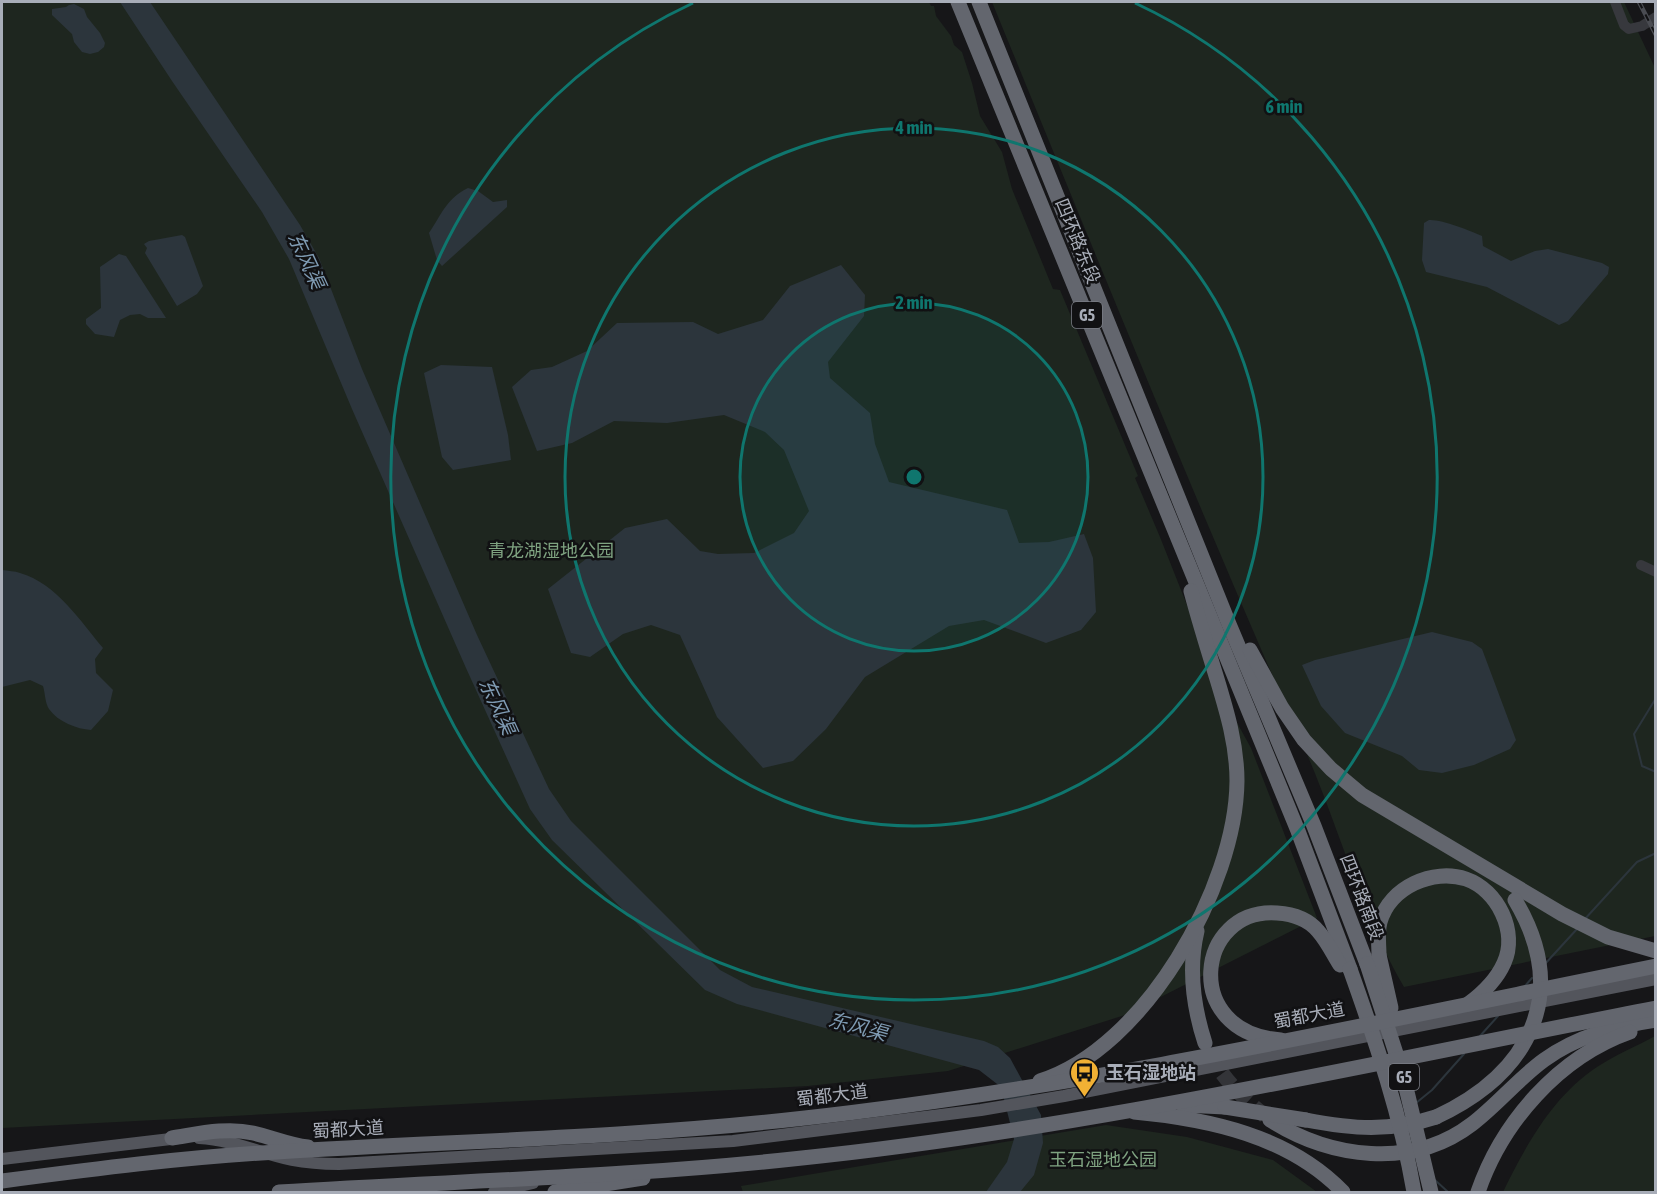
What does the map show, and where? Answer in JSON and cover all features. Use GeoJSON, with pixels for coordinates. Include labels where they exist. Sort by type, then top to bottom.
{"type":"FeatureCollection","features":[{"type":"Feature","properties":{"kind":"highway","name":"四环路东段"},"geometry":{"type":"LineString","coordinates":[[958,2],[1179,520]]}},
{"type":"Feature","properties":{"kind":"highway","name":"四环路东段"},"geometry":{"type":"LineString","coordinates":[[979,2],[1221,627]]}},
{"type":"Feature","properties":{"kind":"highway"},"geometry":{"type":"LineString","coordinates":[[1179,520],[1221,627],[1237,780],[1234,815],[1227,847],[1204,908],[1195,944],[1193,985],[1196,1016],[1205,1043]]}},
{"type":"Feature","properties":{"kind":"highway"},"geometry":{"type":"LineString","coordinates":[[1221,627],[1304,740],[1331,769],[1362,795],[1487,870],[1608,938],[1656,951]]}},
{"type":"Feature","properties":{"kind":"highway","name":"四环路南段"},"geometry":{"type":"LineString","coordinates":[[1221,627],[1373,959],[1431,1192]]}},
{"type":"Feature","properties":{"kind":"highway","name":"四环路南段"},"geometry":{"type":"LineString","coordinates":[[1221,627],[1298,831],[1345,967],[1373,1034],[1414,1192]]}},
{"type":"Feature","properties":{"kind":"highway"},"geometry":{"type":"LineString","coordinates":[[555,1192],[666,1174],[797,1161],[1167,1105],[1195,1104],[1225,1107],[1357,1127],[1388,1128],[1436,1117],[1463,1104],[1501,1074],[1528,1035],[1538,1011],[1541,979],[1539,957],[1527,920],[1515,900],[1487,870]]}},
{"type":"Feature","properties":{"kind":"highway"},"geometry":{"type":"LineString","coordinates":[[1373,959],[1380,921],[1395,897],[1409,886],[1438,876],[1468,879],[1494,899],[1507,929],[1508,947],[1505,962],[1496,977],[1484,993],[1462,1009]]}},
{"type":"Feature","properties":{"kind":"highway"},"geometry":{"type":"LineString","coordinates":[[1063,1085],[1109,1042],[1155,993],[1204,908]]}},
{"type":"Feature","properties":{"kind":"highway"},"geometry":{"type":"LineString","coordinates":[[1293,1041],[1252,1036],[1236,1027],[1225,1016],[1216,1000],[1211,984],[1214,954],[1222,937],[1234,925],[1249,917],[1268,912],[1286,913],[1305,920],[1317,930],[1345,967]]}},
{"type":"Feature","properties":{"kind":"highway","name":"蜀都大道"},"geometry":{"type":"LineString","coordinates":[[2,1181],[225,1155],[644,1132],[779,1121],[896,1107],[986,1095],[1191,1058],[1656,966]]}},
{"type":"Feature","properties":{"kind":"highway"},"geometry":{"type":"LineString","coordinates":[[172,1138],[211,1132],[244,1132],[301,1146],[353,1151],[564,1142],[753,1129],[981,1105],[1063,1085],[1656,972]]}},
{"type":"Feature","properties":{"kind":"highway"},"geometry":{"type":"LineString","coordinates":[[279,1192],[616,1175],[802,1158],[900,1146],[1121,1112],[1656,1008]]}},
{"type":"Feature","properties":{"kind":"highway"},"geometry":{"type":"LineString","coordinates":[[1478,1192],[1504,1137],[1555,1077],[1583,1055],[1619,1036],[1656,1022]]}},
{"type":"Feature","properties":{"kind":"highway"},"geometry":{"type":"LineString","coordinates":[[1270,1120],[1313,1143],[1348,1152],[1382,1155],[1416,1150],[1447,1139],[1470,1125],[1491,1108],[1517,1081],[1546,1059],[1579,1040],[1605,1030],[1656,1022]]}},
{"type":"Feature","properties":{"kind":"highway"},"geometry":{"type":"LineString","coordinates":[[1131,1112],[1173,1116],[1214,1124],[1254,1136],[1288,1151],[1343,1192]]}},
{"type":"Feature","properties":{"kind":"main road"},"geometry":{"type":"LineString","coordinates":[[981,1105],[1063,1085],[1656,979]]}},
{"type":"Feature","properties":{"kind":"main road"},"geometry":{"type":"LineString","coordinates":[[1068,1119],[1656,1002]]}},
{"type":"Feature","properties":{"kind":"main road"},"geometry":{"type":"LineString","coordinates":[[494,1192],[598,1172],[986,1132]]}},
{"type":"Feature","properties":{"kind":"main road"},"geometry":{"type":"LineString","coordinates":[[2,1159],[172,1138]]}},
{"type":"Feature","properties":{"kind":"street"},"geometry":{"type":"LineString","coordinates":[[1615,2],[1624,25],[1629,29],[1642,26],[1656,17]]}},
{"type":"Feature","properties":{"kind":"street"},"geometry":{"type":"LineString","coordinates":[[1641,565],[1656,572]]}},
{"type":"Feature","properties":{"kind":"green space","name":"青龙湖湿地公园"},"geometry":{"type":"Polygon","coordinates":[[[2,2],[929,2],[931,6],[934,6],[936,16],[951,36],[954,45],[962,52],[980,116],[1002,152],[1012,189],[1053,289],[1060,290],[1138,476],[1135,478],[1225,701],[1251,748],[1317,918],[1125,1015],[948,1071],[808,1086],[2,1128],[2,2]]]}},
{"type":"Feature","properties":{"kind":"green space"},"geometry":{"type":"Polygon","coordinates":[[[992,2],[1624,2],[1656,70],[1655,936],[1404,987],[1362,899],[1316,775],[1106,281],[992,2]]]}},
{"type":"Feature","properties":{"kind":"green space"},"geometry":{"type":"Polygon","coordinates":[[[1655,1036],[1655,1192],[1503,1192],[1531,1139],[1567,1092],[1611,1058],[1655,1036]]]}},
{"type":"Feature","properties":{"kind":"green space","name":"玉石湿地公园"},"geometry":{"type":"Polygon","coordinates":[[[1106,1125],[1187,1137],[1273,1160],[1317,1192],[743,1192],[741,1186],[1106,1125]]]}},
{"type":"Feature","properties":{"kind":"water","name":"东风渠"},"geometry":{"type":"Polygon","coordinates":[[[120,2],[150,2],[300,225],[319,258],[362,369],[477,635],[549,789],[571,821],[720,970],[752,987],[984,1041],[998,1047],[1010,1058],[1041,1115],[1043,1143],[1034,1175],[1020,1192],[986,1192],[1007,1162],[1014,1139],[1001,1087],[979,1070],[737,1004],[705,990],[552,840],[530,809],[466,668],[289,259],[262,212],[120,2]]]}},
{"type":"Feature","properties":{"kind":"water"},"geometry":{"type":"Polygon","coordinates":[[[74,4],[84,9],[105,43],[98,52],[90,54],[82,52],[74,42],[72,34],[52,15],[52,9],[74,4]]]}},
{"type":"Feature","properties":{"kind":"water"},"geometry":{"type":"Polygon","coordinates":[[[468,188],[478,191],[493,202],[507,200],[507,207],[442,266],[437,260],[429,233],[449,202],[468,188]]]}},
{"type":"Feature","properties":{"kind":"water"},"geometry":{"type":"Polygon","coordinates":[[[1429,220],[1448,223],[1482,236],[1483,246],[1511,261],[1535,251],[1548,249],[1602,263],[1609,267],[1608,274],[1568,321],[1559,325],[1487,287],[1426,272],[1422,260],[1424,223],[1429,220]]]}},
{"type":"Feature","properties":{"kind":"water"},"geometry":{"type":"Polygon","coordinates":[[[182,235],[185,237],[203,286],[197,294],[177,306],[145,253],[147,248],[144,244],[182,235]]]}},
{"type":"Feature","properties":{"kind":"water"},"geometry":{"type":"Polygon","coordinates":[[[119,254],[126,256],[166,318],[148,318],[140,314],[130,315],[120,320],[114,337],[95,334],[86,324],[86,319],[101,308],[100,267],[119,254]]]}},
{"type":"Feature","properties":{"kind":"water"},"geometry":{"type":"Polygon","coordinates":[[[841,265],[865,295],[864,316],[828,362],[830,378],[870,413],[875,444],[889,482],[1007,510],[1019,543],[1049,542],[1084,534],[1093,558],[1096,612],[1081,630],[1046,643],[984,620],[949,626],[865,677],[826,729],[793,761],[763,768],[717,717],[680,635],[651,625],[623,634],[590,657],[571,653],[548,589],[625,528],[667,519],[700,551],[718,554],[754,553],[794,533],[809,511],[784,450],[765,432],[724,415],[667,423],[614,421],[572,443],[537,451],[512,387],[531,370],[552,367],[587,351],[617,323],[693,322],[718,334],[763,320],[790,286],[841,265]]]}},
{"type":"Feature","properties":{"kind":"water"},"geometry":{"type":"Polygon","coordinates":[[[441,365],[492,367],[508,435],[511,460],[453,470],[442,457],[424,373],[441,365]]]}},
{"type":"Feature","properties":{"kind":"water"},"geometry":{"type":"Polygon","coordinates":[[[2,570],[20,573],[45,585],[67,604],[103,648],[95,659],[96,673],[113,690],[108,711],[91,730],[68,724],[57,718],[49,709],[43,686],[30,680],[2,687],[2,570]]]}},
{"type":"Feature","properties":{"kind":"water"},"geometry":{"type":"Polygon","coordinates":[[[1432,632],[1472,642],[1482,649],[1516,740],[1510,749],[1474,765],[1442,773],[1419,770],[1402,756],[1345,733],[1321,706],[1302,665],[1432,632]]]}},
{"type":"Feature","properties":{"kind":"waterway"},"geometry":{"type":"LineString","coordinates":[[1656,698],[1634,734],[1642,766],[1656,772]]}},
{"type":"Feature","properties":{"kind":"waterway"},"geometry":{"type":"LineString","coordinates":[[1584,920],[1637,862],[1656,853]]}},
{"type":"Feature","properties":{"kind":"waterway"},"geometry":{"type":"LineString","coordinates":[[1544,965],[1577,929]]}},
{"type":"Feature","properties":{"kind":"waterway"},"geometry":{"type":"LineString","coordinates":[[1524,987],[1532,978]]}},
{"type":"Feature","properties":{"kind":"waterway"},"geometry":{"type":"LineString","coordinates":[[1480,1036],[1498,1016]]}},
{"type":"Feature","properties":{"kind":"waterway"},"geometry":{"type":"LineString","coordinates":[[1416,1103],[1432,1090],[1464,1054]]}},
{"type":"Feature","properties":{"kind":"waterway"},"geometry":{"type":"LineString","coordinates":[[1435,1180],[1448,1192]]}},
{"type":"Feature","properties":{"kind":"tunnel"},"geometry":{"type":"LineString","coordinates":[[1210,1054],[1234,1088],[1265,1116]]}},
{"type":"Feature","properties":{"kind":"railway"},"geometry":{"type":"LineString","coordinates":[[1639,2],[1656,35]]}},
{"type":"Feature","properties":{"kind":"place","name":"玉石湿地站"},"geometry":{"type":"Point","coordinates":[1085,1098]}}]}
